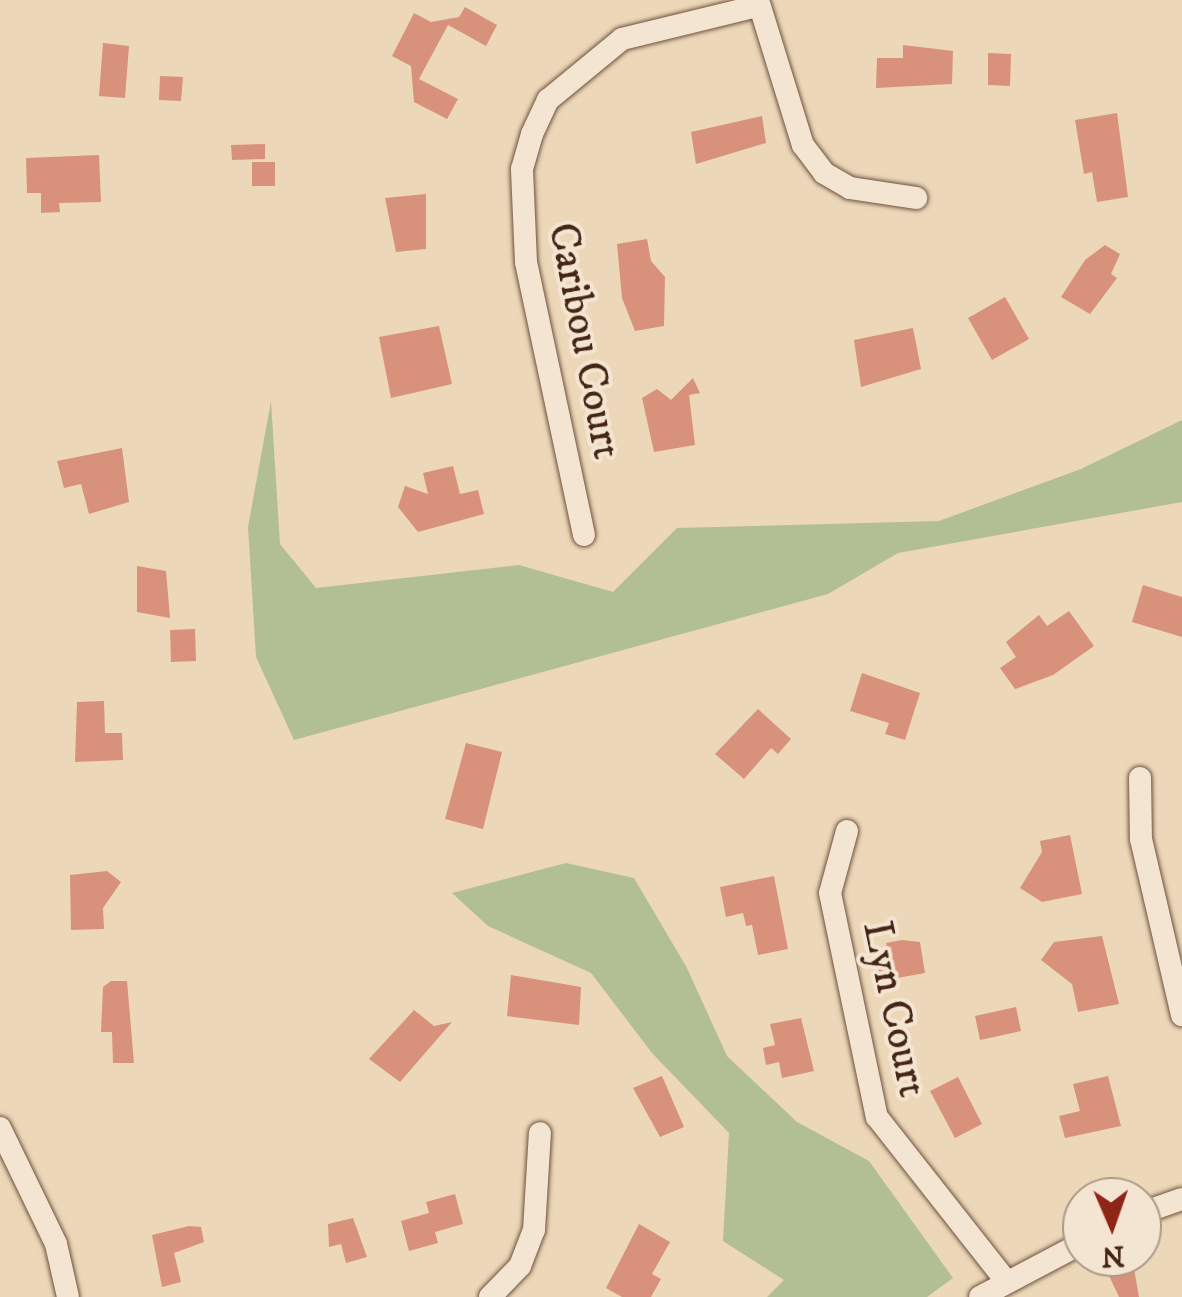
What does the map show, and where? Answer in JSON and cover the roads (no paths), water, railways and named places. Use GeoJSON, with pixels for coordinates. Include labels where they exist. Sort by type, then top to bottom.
{"type":"FeatureCollection","features":[{"type":"Feature","properties":{"kind":"street"},"geometry":{"type":"LineString","coordinates":[[758,3],[804,145],[824,172],[850,188],[916,198]]}},
{"type":"Feature","properties":{"kind":"street","name":"Caribou Court"},"geometry":{"type":"LineString","coordinates":[[584,535],[526,262],[522,169],[532,134],[548,100],[622,39],[758,3]]}},
{"type":"Feature","properties":{"kind":"street"},"geometry":{"type":"LineString","coordinates":[[1140,778],[1140,839],[1182,1016]]}},
{"type":"Feature","properties":{"kind":"street","name":"Lyn Court"},"geometry":{"type":"LineString","coordinates":[[847,831],[830,893],[876,1117],[1006,1282]]}},
{"type":"Feature","properties":{"kind":"street"},"geometry":{"type":"LineString","coordinates":[[0,1128],[56,1244],[68,1297]]}},
{"type":"Feature","properties":{"kind":"street"},"geometry":{"type":"LineString","coordinates":[[490,1297],[520,1266],[534,1230],[540,1132]]}},
{"type":"Feature","properties":{"kind":"street"},"geometry":{"type":"LineString","coordinates":[[980,1297],[1062,1253]]}}]}
